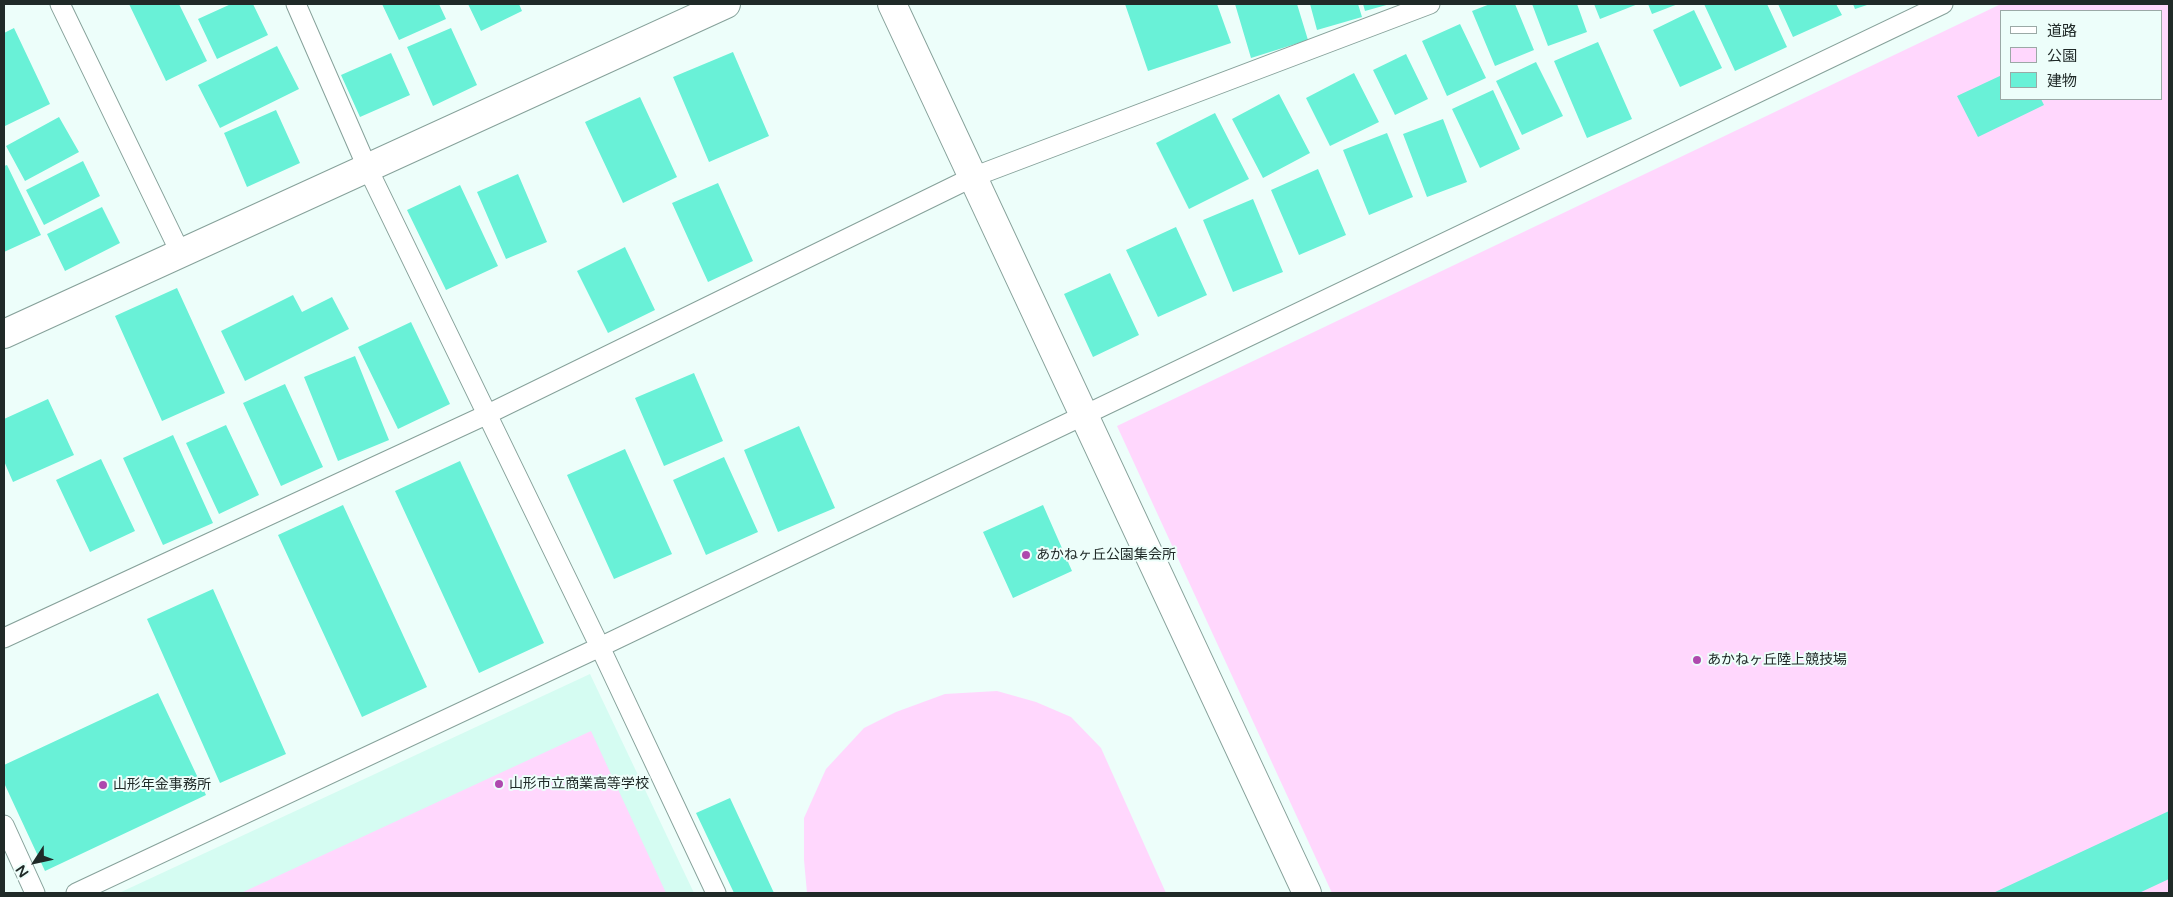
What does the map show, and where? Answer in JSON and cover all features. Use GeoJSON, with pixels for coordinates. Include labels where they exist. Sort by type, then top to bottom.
{"type":"FeatureCollection","features":[{"type":"Feature","properties":{"kind":"street"},"geometry":{"type":"LineString","coordinates":[[4,334],[726,4]]}},
{"type":"Feature","properties":{"kind":"street"},"geometry":{"type":"LineString","coordinates":[[892,4],[1307,893]]}},
{"type":"Feature","properties":{"kind":"lane"},"geometry":{"type":"LineString","coordinates":[[60,4],[180,252]]}},
{"type":"Feature","properties":{"kind":"lane"},"geometry":{"type":"LineString","coordinates":[[296,4],[367,167],[488,414],[716,893]]}},
{"type":"Feature","properties":{"kind":"lane"},"geometry":{"type":"LineString","coordinates":[[4,638],[488,414],[973,176],[1430,4]]}},
{"type":"Feature","properties":{"kind":"lane"},"geometry":{"type":"LineString","coordinates":[[76,893],[1084,417],[1943,4]]}},
{"type":"Feature","properties":{"kind":"lane"},"geometry":{"type":"LineString","coordinates":[[4,825],[35,893]]}},
{"type":"Feature","properties":{"kind":"shaded area","name":"山形市立商業高等学校"},"geometry":{"type":"Polygon","coordinates":[[[590,674],[694,893],[119,893],[590,674]]]}},
{"type":"Feature","properties":{"kind":"green space","name":"あかねヶ丘陸上競技場"},"geometry":{"type":"Polygon","coordinates":[[[2001,4],[2169,4],[2169,893],[1332,893],[1117,426],[2001,4]]]}},
{"type":"Feature","properties":{"kind":"green space"},"geometry":{"type":"Polygon","coordinates":[[[997,691],[1036,702],[1071,717],[1101,748],[1166,893],[807,893],[804,860],[804,818],[826,769],[864,728],[896,712],[945,694],[997,691]]]}},
{"type":"Feature","properties":{"kind":"green space"},"geometry":{"type":"Polygon","coordinates":[[[591,731],[666,893],[241,893],[591,731]]]}},
{"type":"Feature","properties":{"kind":"building"},"geometry":{"type":"Polygon","coordinates":[[[129,4],[179,4],[207,61],[166,81],[129,4]]]}},
{"type":"Feature","properties":{"kind":"building"},"geometry":{"type":"Polygon","coordinates":[[[231,4],[253,4],[268,35],[217,59],[198,19],[231,4]]]}},
{"type":"Feature","properties":{"kind":"building"},"geometry":{"type":"Polygon","coordinates":[[[382,4],[439,4],[446,19],[399,40],[382,4]]]}},
{"type":"Feature","properties":{"kind":"building"},"geometry":{"type":"Polygon","coordinates":[[[468,4],[519,4],[522,11],[481,31],[468,4]]]}},
{"type":"Feature","properties":{"kind":"building"},"geometry":{"type":"Polygon","coordinates":[[[1125,4],[1217,4],[1231,43],[1148,71],[1125,4]]]}},
{"type":"Feature","properties":{"kind":"building"},"geometry":{"type":"Polygon","coordinates":[[[1235,4],[1297,4],[1308,40],[1251,58],[1235,4]]]}},
{"type":"Feature","properties":{"kind":"building"},"geometry":{"type":"Polygon","coordinates":[[[1310,4],[1358,4],[1362,17],[1317,30],[1310,4]]]}},
{"type":"Feature","properties":{"kind":"building"},"geometry":{"type":"Polygon","coordinates":[[[1363,4],[1390,4],[1365,11],[1363,4]]]}},
{"type":"Feature","properties":{"kind":"building"},"geometry":{"type":"Polygon","coordinates":[[[1490,4],[1515,4],[1534,50],[1495,66],[1472,11],[1490,4]]]}},
{"type":"Feature","properties":{"kind":"building"},"geometry":{"type":"Polygon","coordinates":[[[1532,4],[1577,4],[1587,32],[1548,46],[1532,4]]]}},
{"type":"Feature","properties":{"kind":"building"},"geometry":{"type":"Polygon","coordinates":[[[1594,4],[1638,4],[1600,19],[1594,4]]]}},
{"type":"Feature","properties":{"kind":"building"},"geometry":{"type":"Polygon","coordinates":[[[1648,4],[1678,4],[1652,14],[1648,4]]]}},
{"type":"Feature","properties":{"kind":"building"},"geometry":{"type":"Polygon","coordinates":[[[1704,4],[1767,4],[1787,47],[1735,71],[1704,4]]]}},
{"type":"Feature","properties":{"kind":"building"},"geometry":{"type":"Polygon","coordinates":[[[1778,4],[1836,4],[1842,15],[1793,37],[1778,4]]]}},
{"type":"Feature","properties":{"kind":"building"},"geometry":{"type":"Polygon","coordinates":[[[1853,4],[1870,4],[1855,9],[1853,4]]]}},
{"type":"Feature","properties":{"kind":"building"},"geometry":{"type":"Polygon","coordinates":[[[1694,10],[1722,68],[1680,87],[1653,30],[1694,10]]]}},
{"type":"Feature","properties":{"kind":"building"},"geometry":{"type":"Polygon","coordinates":[[[1460,24],[1486,78],[1447,96],[1422,41],[1460,24]]]}},
{"type":"Feature","properties":{"kind":"building"},"geometry":{"type":"Polygon","coordinates":[[[14,28],[50,104],[5,126],[4,33],[14,28]]]}},
{"type":"Feature","properties":{"kind":"building"},"geometry":{"type":"Polygon","coordinates":[[[451,28],[477,85],[433,106],[407,47],[451,28]]]}},
{"type":"Feature","properties":{"kind":"building"},"geometry":{"type":"Polygon","coordinates":[[[1598,42],[1632,119],[1587,138],[1554,61],[1598,42]]]}},
{"type":"Feature","properties":{"kind":"building"},"geometry":{"type":"Polygon","coordinates":[[[277,46],[299,89],[220,128],[198,85],[277,46]]]}},
{"type":"Feature","properties":{"kind":"building"},"geometry":{"type":"Polygon","coordinates":[[[733,52],[769,136],[709,162],[673,77],[733,52]]]}},
{"type":"Feature","properties":{"kind":"building"},"geometry":{"type":"Polygon","coordinates":[[[391,53],[410,95],[360,117],[341,75],[391,53]]]}},
{"type":"Feature","properties":{"kind":"building"},"geometry":{"type":"Polygon","coordinates":[[[1406,54],[1428,99],[1395,115],[1373,70],[1406,54]]]}},
{"type":"Feature","properties":{"kind":"building"},"geometry":{"type":"Polygon","coordinates":[[[1536,62],[1563,116],[1522,135],[1496,81],[1536,62]]]}},
{"type":"Feature","properties":{"kind":"building"},"geometry":{"type":"Polygon","coordinates":[[[1354,73],[1379,122],[1330,146],[1306,98],[1354,73]]]}},
{"type":"Feature","properties":{"kind":"building"},"geometry":{"type":"Polygon","coordinates":[[[2000,76],[2000,100],[2042,100],[2044,105],[1978,137],[1957,96],[2000,76]]]}},
{"type":"Feature","properties":{"kind":"building"},"geometry":{"type":"Polygon","coordinates":[[[1493,90],[1520,149],[1480,168],[1452,109],[1493,90]]]}},
{"type":"Feature","properties":{"kind":"building"},"geometry":{"type":"Polygon","coordinates":[[[1279,94],[1310,153],[1263,178],[1232,119],[1279,94]]]}},
{"type":"Feature","properties":{"kind":"building"},"geometry":{"type":"Polygon","coordinates":[[[640,97],[677,177],[623,203],[585,122],[640,97]]]}},
{"type":"Feature","properties":{"kind":"building"},"geometry":{"type":"Polygon","coordinates":[[[276,110],[300,163],[247,187],[224,133],[276,110]]]}},
{"type":"Feature","properties":{"kind":"building"},"geometry":{"type":"Polygon","coordinates":[[[1215,113],[1249,179],[1189,209],[1156,143],[1215,113]]]}},
{"type":"Feature","properties":{"kind":"building"},"geometry":{"type":"Polygon","coordinates":[[[59,117],[79,152],[25,181],[6,146],[59,117]]]}},
{"type":"Feature","properties":{"kind":"building"},"geometry":{"type":"Polygon","coordinates":[[[1443,119],[1467,182],[1427,197],[1403,134],[1443,119]]]}},
{"type":"Feature","properties":{"kind":"building"},"geometry":{"type":"Polygon","coordinates":[[[1387,133],[1413,197],[1369,215],[1343,150],[1387,133]]]}},
{"type":"Feature","properties":{"kind":"building"},"geometry":{"type":"Polygon","coordinates":[[[83,161],[100,196],[44,225],[26,190],[83,161]]]}},
{"type":"Feature","properties":{"kind":"building"},"geometry":{"type":"Polygon","coordinates":[[[7,165],[41,235],[4,252],[4,166],[7,165]]]}},
{"type":"Feature","properties":{"kind":"building"},"geometry":{"type":"Polygon","coordinates":[[[1318,169],[1346,235],[1299,255],[1271,190],[1318,169]]]}},
{"type":"Feature","properties":{"kind":"building"},"geometry":{"type":"Polygon","coordinates":[[[518,174],[547,242],[506,259],[477,192],[518,174]]]}},
{"type":"Feature","properties":{"kind":"building"},"geometry":{"type":"Polygon","coordinates":[[[718,183],[753,261],[708,282],[672,203],[718,183]]]}},
{"type":"Feature","properties":{"kind":"building"},"geometry":{"type":"Polygon","coordinates":[[[460,185],[498,266],[446,290],[407,210],[460,185]]]}},
{"type":"Feature","properties":{"kind":"building"},"geometry":{"type":"Polygon","coordinates":[[[1253,199],[1283,272],[1233,292],[1203,220],[1253,199]]]}},
{"type":"Feature","properties":{"kind":"building"},"geometry":{"type":"Polygon","coordinates":[[[102,207],[120,243],[65,271],[47,234],[102,207]]]}},
{"type":"Feature","properties":{"kind":"building"},"geometry":{"type":"Polygon","coordinates":[[[1176,227],[1207,295],[1158,317],[1126,250],[1176,227]]]}},
{"type":"Feature","properties":{"kind":"building"},"geometry":{"type":"Polygon","coordinates":[[[625,247],[655,310],[608,333],[577,271],[625,247]]]}},
{"type":"Feature","properties":{"kind":"building"},"geometry":{"type":"Polygon","coordinates":[[[1110,273],[1139,335],[1093,357],[1064,294],[1110,273]]]}},
{"type":"Feature","properties":{"kind":"building"},"geometry":{"type":"Polygon","coordinates":[[[177,288],[225,393],[162,421],[115,316],[177,288]]]}},
{"type":"Feature","properties":{"kind":"building"},"geometry":{"type":"Polygon","coordinates":[[[293,295],[302,312],[332,297],[349,329],[245,381],[221,331],[293,295]]]}},
{"type":"Feature","properties":{"kind":"building"},"geometry":{"type":"Polygon","coordinates":[[[411,322],[450,404],[398,429],[358,347],[411,322]]]}},
{"type":"Feature","properties":{"kind":"building"},"geometry":{"type":"Polygon","coordinates":[[[355,356],[389,440],[338,461],[304,377],[355,356]]]}},
{"type":"Feature","properties":{"kind":"building"},"geometry":{"type":"Polygon","coordinates":[[[694,373],[723,441],[664,466],[635,398],[694,373]]]}},
{"type":"Feature","properties":{"kind":"building"},"geometry":{"type":"Polygon","coordinates":[[[285,384],[323,467],[281,486],[243,403],[285,384]]]}},
{"type":"Feature","properties":{"kind":"building"},"geometry":{"type":"Polygon","coordinates":[[[48,399],[74,455],[13,482],[4,461],[4,419],[48,399]]]}},
{"type":"Feature","properties":{"kind":"building"},"geometry":{"type":"Polygon","coordinates":[[[226,425],[259,495],[219,514],[186,443],[226,425]]]}},
{"type":"Feature","properties":{"kind":"building"},"geometry":{"type":"Polygon","coordinates":[[[799,426],[835,508],[778,532],[744,450],[799,426]]]}},
{"type":"Feature","properties":{"kind":"building"},"geometry":{"type":"Polygon","coordinates":[[[173,435],[213,523],[163,545],[123,458],[173,435]]]}},
{"type":"Feature","properties":{"kind":"building"},"geometry":{"type":"Polygon","coordinates":[[[625,449],[672,554],[614,579],[567,475],[625,449]]]}},
{"type":"Feature","properties":{"kind":"building"},"geometry":{"type":"Polygon","coordinates":[[[724,457],[758,532],[706,555],[673,480],[724,457]]]}},
{"type":"Feature","properties":{"kind":"building"},"geometry":{"type":"Polygon","coordinates":[[[101,459],[135,531],[90,552],[56,480],[101,459]]]}},
{"type":"Feature","properties":{"kind":"building"},"geometry":{"type":"Polygon","coordinates":[[[460,461],[544,643],[479,673],[395,491],[460,461]]]}},
{"type":"Feature","properties":{"kind":"building"},"geometry":{"type":"Polygon","coordinates":[[[343,505],[427,687],[362,717],[278,535],[343,505]]]}},
{"type":"Feature","properties":{"kind":"building"},"geometry":{"type":"Polygon","coordinates":[[[1043,505],[1072,571],[1013,598],[983,532],[1043,505]]]}},
{"type":"Feature","properties":{"kind":"building"},"geometry":{"type":"Polygon","coordinates":[[[213,589],[286,754],[220,783],[147,619],[213,589]]]}},
{"type":"Feature","properties":{"kind":"building"},"geometry":{"type":"Polygon","coordinates":[[[158,693],[206,795],[45,871],[4,783],[4,765],[158,693]]]}},
{"type":"Feature","properties":{"kind":"building"},"geometry":{"type":"Polygon","coordinates":[[[730,798],[774,893],[734,893],[696,813],[730,798]]]}},
{"type":"Feature","properties":{"kind":"building"},"geometry":{"type":"Polygon","coordinates":[[[2169,811],[2169,879],[2139,893],[1993,893],[2169,811]]]}},
{"type":"Feature","properties":{"kind":"place","name":"あかねヶ丘公園集会所"},"geometry":{"type":"Point","coordinates":[1026,555]}},
{"type":"Feature","properties":{"kind":"place","name":"あかねヶ丘陸上競技場"},"geometry":{"type":"Point","coordinates":[1697,660]}},
{"type":"Feature","properties":{"kind":"place","name":"山形市立商業高等学校"},"geometry":{"type":"Point","coordinates":[499,784]}},
{"type":"Feature","properties":{"kind":"place","name":"山形年金事務所"},"geometry":{"type":"Point","coordinates":[103,785]}}]}
